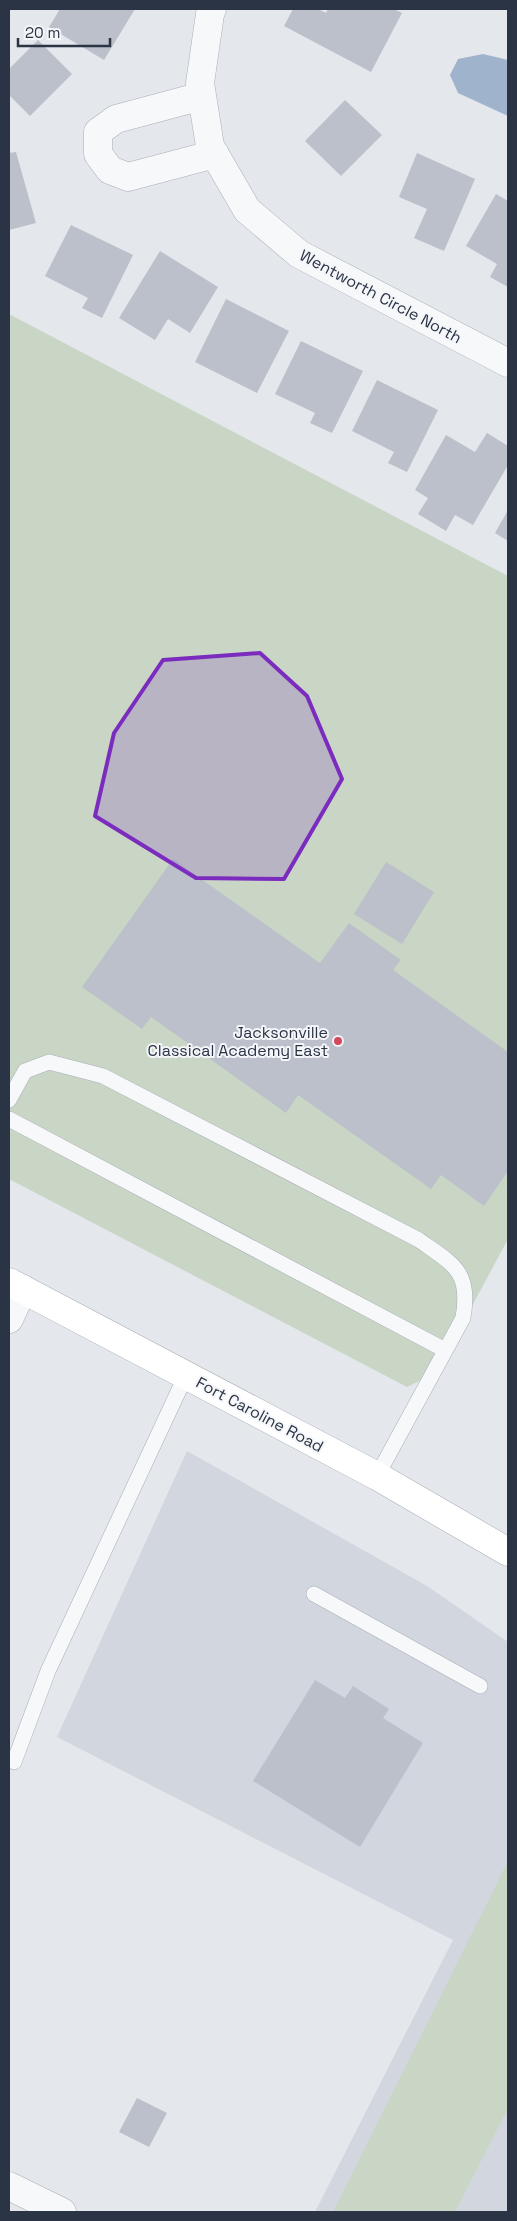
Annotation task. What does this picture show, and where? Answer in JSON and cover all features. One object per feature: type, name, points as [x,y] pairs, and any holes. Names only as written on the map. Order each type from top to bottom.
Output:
[{"type":"street","points":[[202,96],[116,119],[98,132],[98,154],[110,170],[128,177],[213,150],[200,83],[212,9]]},
{"type":"street","name":"Wentworth Circle North","points":[[213,150],[247,210],[299,254],[508,363]]},
{"type":"street","points":[[9,1319],[16,1286]]},
{"type":"street","name":"Fort Caroline Road","points":[[16,1286],[376,1476],[508,1552]]},
{"type":"street","points":[[9,2186],[62,2212]]},
{"type":"lane","points":[[9,1100],[25,1071],[49,1062],[104,1076],[418,1240],[447,1260],[463,1277],[466,1296],[463,1318],[376,1476]]},
{"type":"lane","points":[[9,1119],[445,1350]]},
{"type":"lane","points":[[14,1762],[48,1671],[186,1375]]},
{"type":"lane","points":[[314,1594],[480,1686]]},
{"type":"highlighted area","points":[[260,653],[307,696],[342,779],[284,879],[196,878],[95,816],[114,733],[163,660]]},
{"type":"shaded area","points":[[187,1451],[427,1586],[508,1642],[508,2212],[315,2212],[453,1940],[57,1737]]},
{"type":"green space","points":[[9,314],[508,576],[508,1239],[436,1373],[407,1387],[9,1179]]},
{"type":"green space","points":[[508,1861],[508,2108],[455,2212],[333,2212]]},
{"type":"water","points":[[483,54],[508,60],[508,116],[458,93],[450,75],[458,59]]},
{"type":"building","points":[[60,9],[135,9],[104,60],[49,27]]},
{"type":"building","points":[[293,9],[318,9],[326,13],[328,9],[394,9],[402,13],[371,72],[284,26]]},
{"type":"building","points":[[38,40],[72,74],[30,116],[9,95],[9,69]]},
{"type":"building","points":[[345,100],[382,135],[341,176],[305,141]]},
{"type":"building","points":[[16,152],[36,223],[9,230],[9,153]]},
{"type":"building","points":[[417,153],[475,179],[444,251],[414,238],[427,209],[399,197]]},
{"type":"building","points":[[496,194],[508,201],[508,287],[490,277],[497,264],[466,246]]},
{"type":"building","points":[[71,225],[133,255],[102,318],[82,308],[88,298],[45,276]]},
{"type":"building","points":[[160,251],[218,287],[190,333],[168,319],[155,340],[119,318]]},
{"type":"building","points":[[226,299],[289,331],[257,393],[195,362]]},
{"type":"building","points":[[301,341],[363,371],[332,433],[310,423],[315,413],[275,394]]},
{"type":"building","points":[[377,380],[438,410],[407,472],[388,463],[394,452],[352,431]]},
{"type":"building","points":[[487,433],[508,446],[508,465],[473,525],[455,515],[446,531],[418,514],[428,498],[415,490],[446,435],[475,452]]},
{"type":"building","points":[[508,510],[508,541],[495,533]]},
{"type":"building","name":"Jacksonville Classical Academy East","points":[[173,859],[320,963],[349,923],[401,960],[393,970],[508,1052],[508,1171],[484,1206],[441,1175],[431,1189],[298,1095],[286,1113],[151,1017],[142,1029],[82,987]]},
{"type":"building","points":[[386,862],[434,892],[402,944],[354,914]]},
{"type":"building","points":[[315,1680],[345,1698],[353,1686],[389,1709],[383,1718],[423,1743],[360,1847],[253,1781]]},
{"type":"building","points":[[137,2098],[167,2113],[149,2147],[119,2132]]},
{"type":"place","name":"Jacksonville Classical Academy East","points":[[338,1041]]}]
